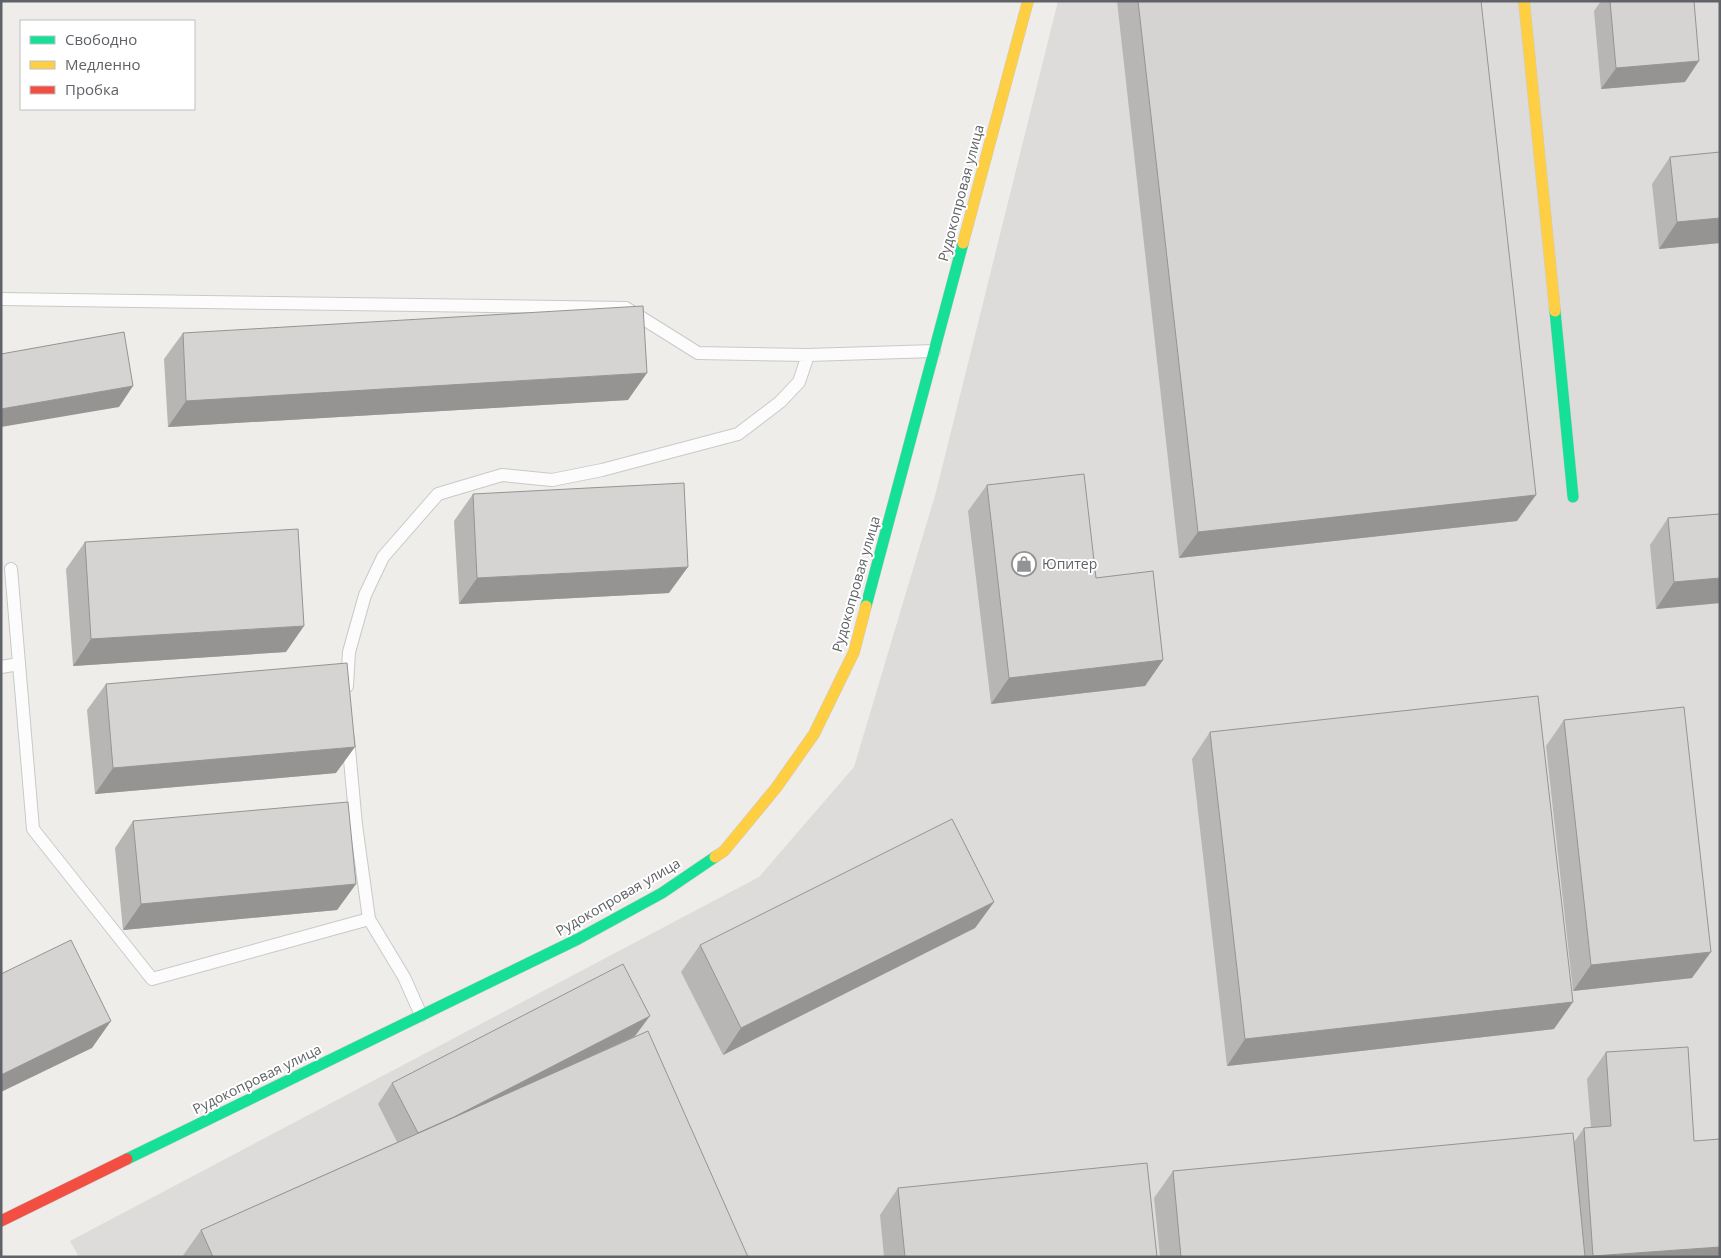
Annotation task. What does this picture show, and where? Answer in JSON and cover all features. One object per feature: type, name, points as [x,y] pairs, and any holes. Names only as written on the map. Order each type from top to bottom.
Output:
[{"type":"main road","name":"Рудокопровая улица","points":[[1,1221],[578,938],[662,893],[724,851],[776,788],[814,734],[854,652],[1028,1]]},
{"type":"main road","points":[[1524,1],[1573,498]]},
{"type":"lane","points":[[1,299],[626,308],[698,353],[808,355],[934,351]]},
{"type":"lane","points":[[346,701],[349,652],[365,594],[383,557],[438,494],[502,474],[552,480],[602,470],[738,434],[780,402],[799,382],[808,355]]},
{"type":"lane","points":[[11,569],[34,829],[152,979],[369,919]]},
{"type":"lane","points":[[1,667],[19,664]]},
{"type":"lane","points":[[347,730],[356,825],[369,919],[404,977],[422,1015]]},
{"type":"shaded area","points":[[1058,1],[1720,1],[1720,1257],[79,1257],[70,1241],[759,877],[854,767],[936,492]]},
{"type":"building","points":[[1138,1],[1481,1],[1536,495],[1198,532]]},
{"type":"building","points":[[1610,1],[1694,1],[1699,61],[1616,68]]},
{"type":"building","points":[[1720,152],[1720,218],[1677,222],[1670,157]]},
{"type":"building","points":[[643,306],[647,373],[186,401],[183,333]]},
{"type":"building","points":[[124,332],[133,386],[1,409],[1,354]]},
{"type":"building","points":[[1084,474],[1096,578],[1153,571],[1163,660],[1009,678],[987,485]]},
{"type":"building","points":[[684,483],[688,567],[477,578],[473,494]]},
{"type":"building","points":[[1720,514],[1720,578],[1674,582],[1668,518]]},
{"type":"building","points":[[298,529],[304,626],[91,639],[85,542]]},
{"type":"building","points":[[347,663],[355,747],[113,768],[106,684]]},
{"type":"building","points":[[1538,696],[1573,1002],[1245,1039],[1210,732]]},
{"type":"building","points":[[1684,707],[1711,952],[1591,965],[1564,720]]},
{"type":"building","points":[[348,802],[356,884],[141,904],[133,821]]},
{"type":"building","points":[[952,819],[994,902],[741,1028],[700,945]]},
{"type":"building","points":[[71,940],[111,1021],[1,1075],[1,974]]},
{"type":"building","points":[[623,964],[650,1016],[454,1117],[418,1133],[392,1083]]},
{"type":"building","points":[[648,1031],[748,1257],[213,1257],[201,1230]]},
{"type":"building","points":[[1688,1047],[1694,1141],[1720,1139],[1720,1247],[1593,1256],[1584,1128],[1611,1126],[1606,1052]]},
{"type":"building","points":[[1573,1133],[1585,1257],[1181,1257],[1173,1171]]},
{"type":"building","points":[[1147,1163],[1157,1257],[905,1257],[898,1188]]},
{"type":"traffic: fast","points":[[866,606],[963,243]]},
{"type":"traffic: fast","points":[[1555,311],[1573,497]]},
{"type":"traffic: fast","points":[[127,1159],[578,939],[662,893],[715,857]]},
{"type":"traffic: slow","points":[[963,243],[1028,1]]},
{"type":"traffic: slow","points":[[1524,1],[1555,311]]},
{"type":"traffic: slow","points":[[715,857],[724,851],[776,788],[814,734],[854,652],[866,606]]},
{"type":"traffic: jam","points":[[1,1221],[127,1159]]},
{"type":"place","name":"Юпитер","points":[[1024,564]]}]
